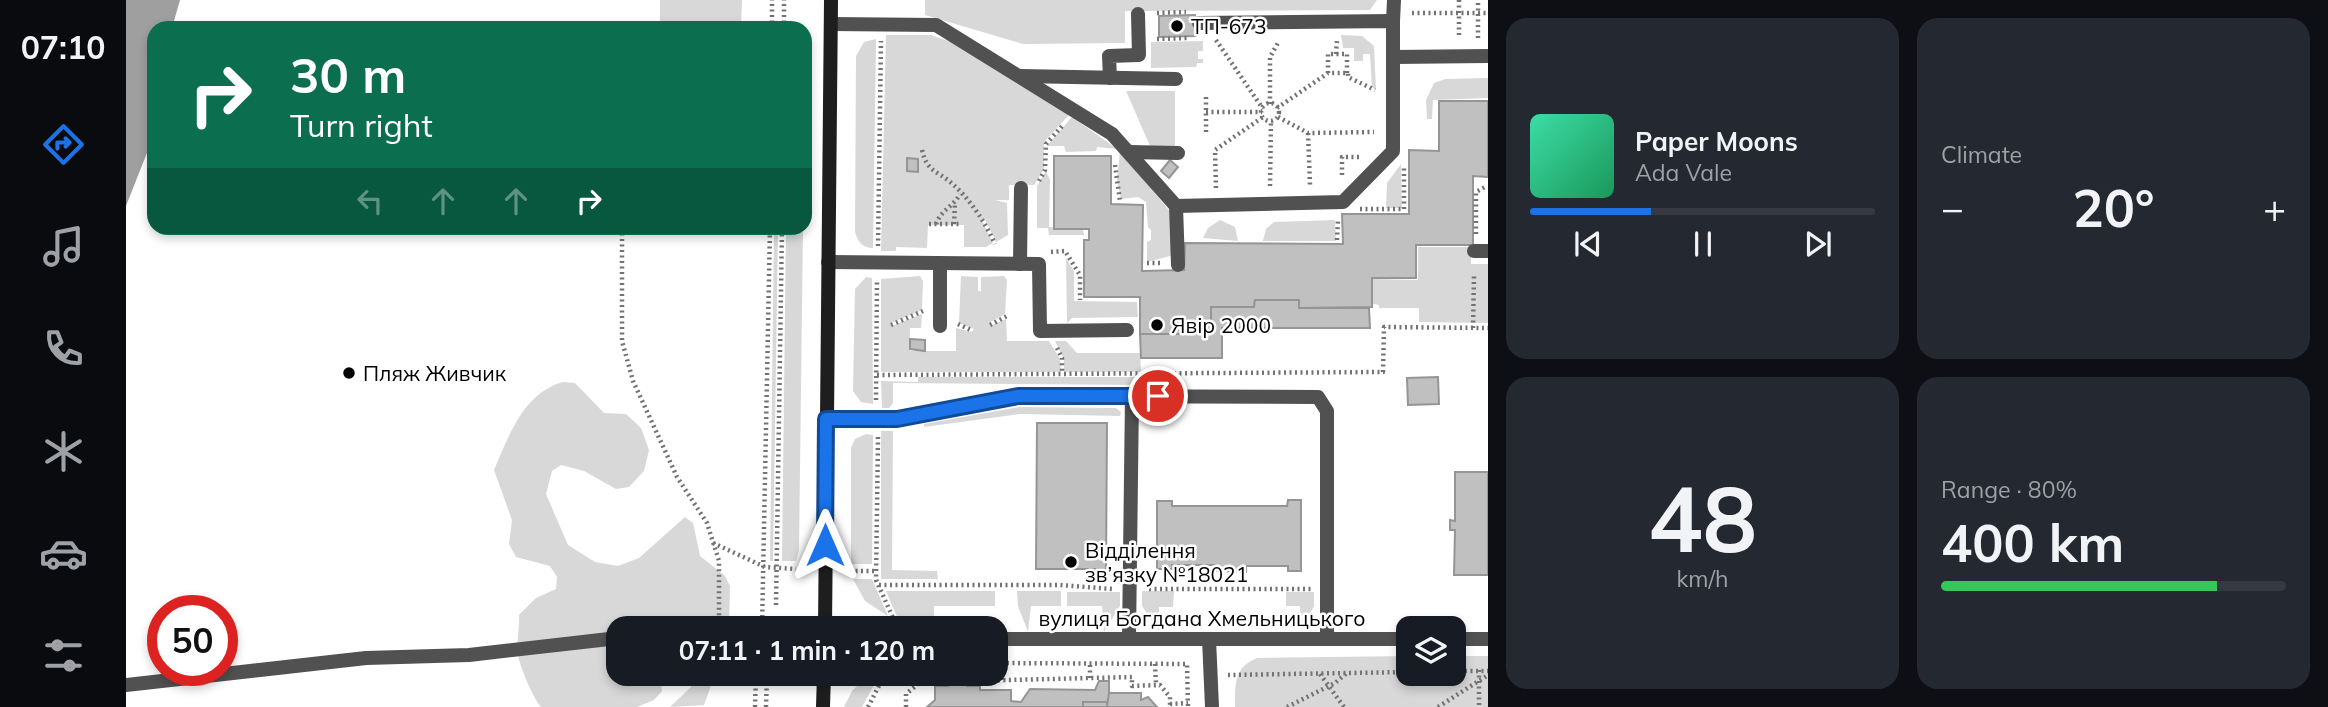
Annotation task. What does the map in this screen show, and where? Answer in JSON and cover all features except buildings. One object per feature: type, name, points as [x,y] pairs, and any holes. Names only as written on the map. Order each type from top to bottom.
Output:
[{"type":"main road","points":[[825,616],[831,0]]},
{"type":"main road","points":[[824,686],[824,707]]},
{"type":"street","points":[[1176,206],[1343,202],[1393,151],[1394,11],[1288,23],[1202,23]]},
{"type":"street","points":[[1110,78],[1109,56],[1139,55],[1138,13]]},
{"type":"street","points":[[831,24],[936,25],[1112,134],[1176,206],[1178,265]]},
{"type":"street","points":[[1393,57],[1483,56]]},
{"type":"street","points":[[1020,76],[1176,79]]},
{"type":"street","points":[[1129,152],[1178,153]]},
{"type":"street","points":[[1020,264],[1028,187]]},
{"type":"street","points":[[828,262],[1039,264],[1040,331],[1127,330]]},
{"type":"street","points":[[940,263],[940,326]]},
{"type":"street","points":[[826,419],[897,419],[1018,396],[1312,396],[1323,401],[1327,411],[1327,639]]},
{"type":"street","points":[[1129,639],[1132,396]]},
{"type":"street","points":[[126,685],[366,658],[469,655],[606,639]]},
{"type":"street","name":"вулиця Богдана Хмельницького","points":[[1008,639],[1396,639]]},
{"type":"street","points":[[1209,639],[1212,707]]},
{"type":"street","points":[[1466,639],[1488,639]]},
{"type":"path","points":[[772,0],[772,21]]},
{"type":"path","points":[[784,0],[784,21]]},
{"type":"path","points":[[1459,0],[1459,56]]},
{"type":"path","points":[[1478,0],[1483,56]]},
{"type":"path","points":[[1394,11],[1488,13]]},
{"type":"path","points":[[1156,39],[1155,13],[1199,12],[1202,23],[1263,113],[1272,121],[1270,204]]},
{"type":"path","points":[[1139,39],[1199,38],[1202,23]]},
{"type":"path","points":[[1217,205],[1215,150],[1263,113],[1270,104],[1270,57],[1288,23]]},
{"type":"path","points":[[877,250],[881,37]]},
{"type":"path","points":[[1328,74],[1328,54],[1347,54],[1348,78],[1371,90],[1393,90]]},
{"type":"path","points":[[1277,108],[1328,74],[1347,73]]},
{"type":"path","points":[[1206,96],[1206,132]]},
{"type":"path","points":[[1270,104],[1277,108]]},
{"type":"path","points":[[1277,108],[1278,117]]},
{"type":"path","points":[[1028,187],[1045,170],[1046,144],[1076,111]]},
{"type":"path","points":[[1206,112],[1263,113]]},
{"type":"path","points":[[1272,121],[1278,117]]},
{"type":"path","points":[[1278,117],[1308,133],[1393,131]]},
{"type":"path","points":[[1308,133],[1311,203]]},
{"type":"path","points":[[922,150],[934,174],[950,181],[983,219],[995,244]]},
{"type":"path","points":[[1343,202],[1361,210],[1404,209],[1404,155]]},
{"type":"path","points":[[1479,251],[1476,192],[1485,187]]},
{"type":"path","points":[[954,224],[956,203],[960,194]]},
{"type":"path","points":[[936,224],[939,216],[956,203]]},
{"type":"path","points":[[929,224],[962,224]]},
{"type":"path","points":[[622,235],[622,341],[633,381],[677,477],[707,523],[719,561],[719,616]]},
{"type":"path","points":[[763,616],[769,235]]},
{"type":"path","points":[[776,606],[782,235]]},
{"type":"path","points":[[1039,264],[1048,252],[1065,251],[1080,275],[1080,300]]},
{"type":"path","points":[[876,406],[877,275]]},
{"type":"path","points":[[1473,328],[1474,276]]},
{"type":"path","points":[[891,325],[923,311]]},
{"type":"path","points":[[990,325],[1009,315]]},
{"type":"path","points":[[957,324],[973,331]]},
{"type":"path","points":[[877,375],[1383,372],[1384,327],[1488,328]]},
{"type":"path","points":[[878,433],[876,571],[878,584],[892,616]]},
{"type":"path","points":[[713,543],[765,567],[796,569]]},
{"type":"path","points":[[850,571],[876,571]]},
{"type":"path","points":[[878,584],[1060,585],[1129,589],[1327,589]]},
{"type":"path","points":[[1008,663],[1187,664],[1188,705],[1170,705],[1170,697],[1156,685],[1132,686],[1132,677],[1008,680]]},
{"type":"path","points":[[1090,663],[1090,678]]},
{"type":"path","points":[[1155,664],[1156,685]]},
{"type":"path","points":[[1479,670],[1479,707]]},
{"type":"path","points":[[1438,707],[1488,673],[1466,671]]},
{"type":"path","points":[[1211,675],[1396,672]]},
{"type":"path","points":[[1319,673],[1344,707]]},
{"type":"path","points":[[1287,707],[1329,686],[1348,673]]},
{"type":"path","points":[[755,707],[756,686]]},
{"type":"path","points":[[766,707],[767,686]]},
{"type":"path","points":[[868,707],[879,686]]},
{"type":"path","points":[[906,707],[906,694],[916,686]]},
{"type":"shaded area","points":[[126,0],[180,0],[174,21],[147,21],[147,153],[126,206]]},
{"type":"shaded area","points":[[660,0],[742,0],[741,21],[660,21]]},
{"type":"shaded area","points":[[925,0],[1377,0],[1370,10],[1125,11],[1125,43],[1023,44],[925,15]]},
{"type":"shaded area","points":[[886,35],[931,35],[954,43],[1069,115],[1044,142],[1044,169],[1034,185],[1009,185],[1009,200],[995,200],[1007,203],[1008,235],[996,242],[985,219],[982,221],[993,243],[986,247],[964,247],[964,225],[928,225],[927,248],[896,247],[896,251],[881,251]]},
{"type":"shaded area","points":[[1341,35],[1362,36],[1374,46],[1376,90],[1372,87],[1370,54],[1363,54],[1363,61],[1354,61],[1354,48],[1343,48]]},
{"type":"shaded area","points":[[876,39],[873,248],[861,243],[855,231],[856,56],[864,42]]},
{"type":"shaded area","points":[[1203,41],[1203,51],[1198,51],[1198,59],[1203,59],[1203,63],[1197,63],[1196,67],[1151,68],[1151,42]]},
{"type":"shaded area","points":[[1488,78],[1488,98],[1433,100],[1432,119],[1427,119],[1426,100],[1434,83],[1445,79]]},
{"type":"shaded area","points":[[1126,91],[1175,91],[1175,146],[1150,146]]},
{"type":"shaded area","points":[[1072,117],[1117,149],[1097,147],[1096,151],[1066,152],[1064,146],[1047,146]]},
{"type":"shaded area","points":[[1120,151],[1172,214],[1174,255],[1147,262],[1147,242],[1151,240],[1151,230],[1148,227],[1146,202],[1138,197],[1121,199],[1117,179]]},
{"type":"shaded area","points":[[1401,164],[1402,208],[1386,208],[1387,183]]},
{"type":"shaded area","points":[[1046,171],[1050,180],[1049,227],[1083,230],[1084,235],[1049,235],[1048,228],[1037,228],[1037,186]]},
{"type":"shaded area","points":[[1220,220],[1235,227],[1238,241],[1203,238],[1208,228]]},
{"type":"shaded area","points":[[1335,220],[1336,241],[1263,241],[1266,229],[1274,222]]},
{"type":"shaded area","points":[[774,235],[778,235],[773,561],[770,561]]},
{"type":"shaded area","points":[[786,235],[803,235],[799,550],[796,561],[782,561]]},
{"type":"shaded area","points":[[1418,247],[1471,247],[1471,264],[1488,264],[1488,323],[1419,322],[1419,308],[1379,308],[1379,305],[1373,304],[1373,279],[1418,280]]},
{"type":"shaded area","points":[[1066,258],[1074,271],[1074,301],[1137,302],[1138,317],[1072,318],[1067,323]]},
{"type":"shaded area","points":[[920,276],[923,281],[922,310],[891,323],[892,326],[922,314],[921,328],[910,328],[910,351],[956,351],[956,328],[972,332],[974,329],[959,323],[961,276],[978,277],[978,291],[981,291],[981,277],[1004,276],[1007,280],[1005,314],[989,323],[990,326],[1006,319],[1007,341],[1049,341],[1060,359],[1061,372],[881,372],[881,279]]},
{"type":"shaded area","points":[[866,277],[872,278],[873,404],[861,402],[853,391],[855,289]]},
{"type":"shaded area","points":[[1055,341],[1066,341],[1077,353],[1140,353],[1141,372],[1064,372],[1064,359]]},
{"type":"shaded area","points":[[918,377],[1142,377],[1142,385],[893,383],[893,403],[889,408],[882,408],[881,381],[918,382]]},
{"type":"shaded area","points":[[563,382],[575,383],[604,413],[626,414],[641,428],[649,450],[644,471],[629,487],[616,489],[584,471],[561,465],[552,471],[546,494],[568,545],[595,562],[618,566],[639,558],[685,517],[693,523],[700,556],[725,576],[730,586],[729,616],[606,616],[606,686],[661,686],[662,691],[654,700],[637,707],[541,707],[521,667],[517,646],[519,615],[536,598],[556,589],[557,577],[550,566],[516,557],[509,544],[512,520],[494,470],[519,417],[537,396]]},
{"type":"shaded area","points":[[1020,407],[1116,408],[1121,412],[1120,416],[1020,414],[924,427],[924,424]]},
{"type":"shaded area","points":[[881,431],[893,431],[892,570],[937,571],[938,579],[881,579]]},
{"type":"shaded area","points":[[866,434],[873,435],[872,564],[851,564],[851,448],[855,439]]},
{"type":"shaded area","points":[[853,579],[872,579],[888,616],[865,601]]},
{"type":"shaded area","points":[[886,591],[995,591],[995,606],[934,606],[934,616],[897,616]]},
{"type":"shaded area","points":[[1017,591],[1061,591],[1061,606],[1031,606],[1028,632],[1018,606]]},
{"type":"shaded area","points":[[1142,591],[1174,591],[1173,607],[1159,607],[1159,631],[1142,606]]},
{"type":"shaded area","points":[[1067,592],[1120,592],[1120,606],[1104,632],[1102,606],[1067,606]]},
{"type":"shaded area","points":[[1286,592],[1314,592],[1314,606],[1301,630],[1300,606],[1286,606]]},
{"type":"shaded area","points":[[1396,656],[1396,686],[1466,686],[1466,656],[1488,656],[1488,707],[1235,707],[1237,678],[1244,666],[1257,658]]},
{"type":"shaded area","points":[[711,686],[704,705],[670,707],[691,687]]},
{"type":"shaded area","points":[[857,686],[873,686],[862,707],[844,707]]},
{"type":"place","name":"ТП-673","points":[[1177,26]]},
{"type":"place","name":"Явір 2000","points":[[1157,325]]},
{"type":"place","name":"Пляж Живчик","points":[[349,373]]},
{"type":"place","name":"Відділення зв’язку №18021","points":[[1071,562]]},
{"type":"route","points":[[825,545],[826,419],[897,419],[1018,396],[1158,396]]}]
